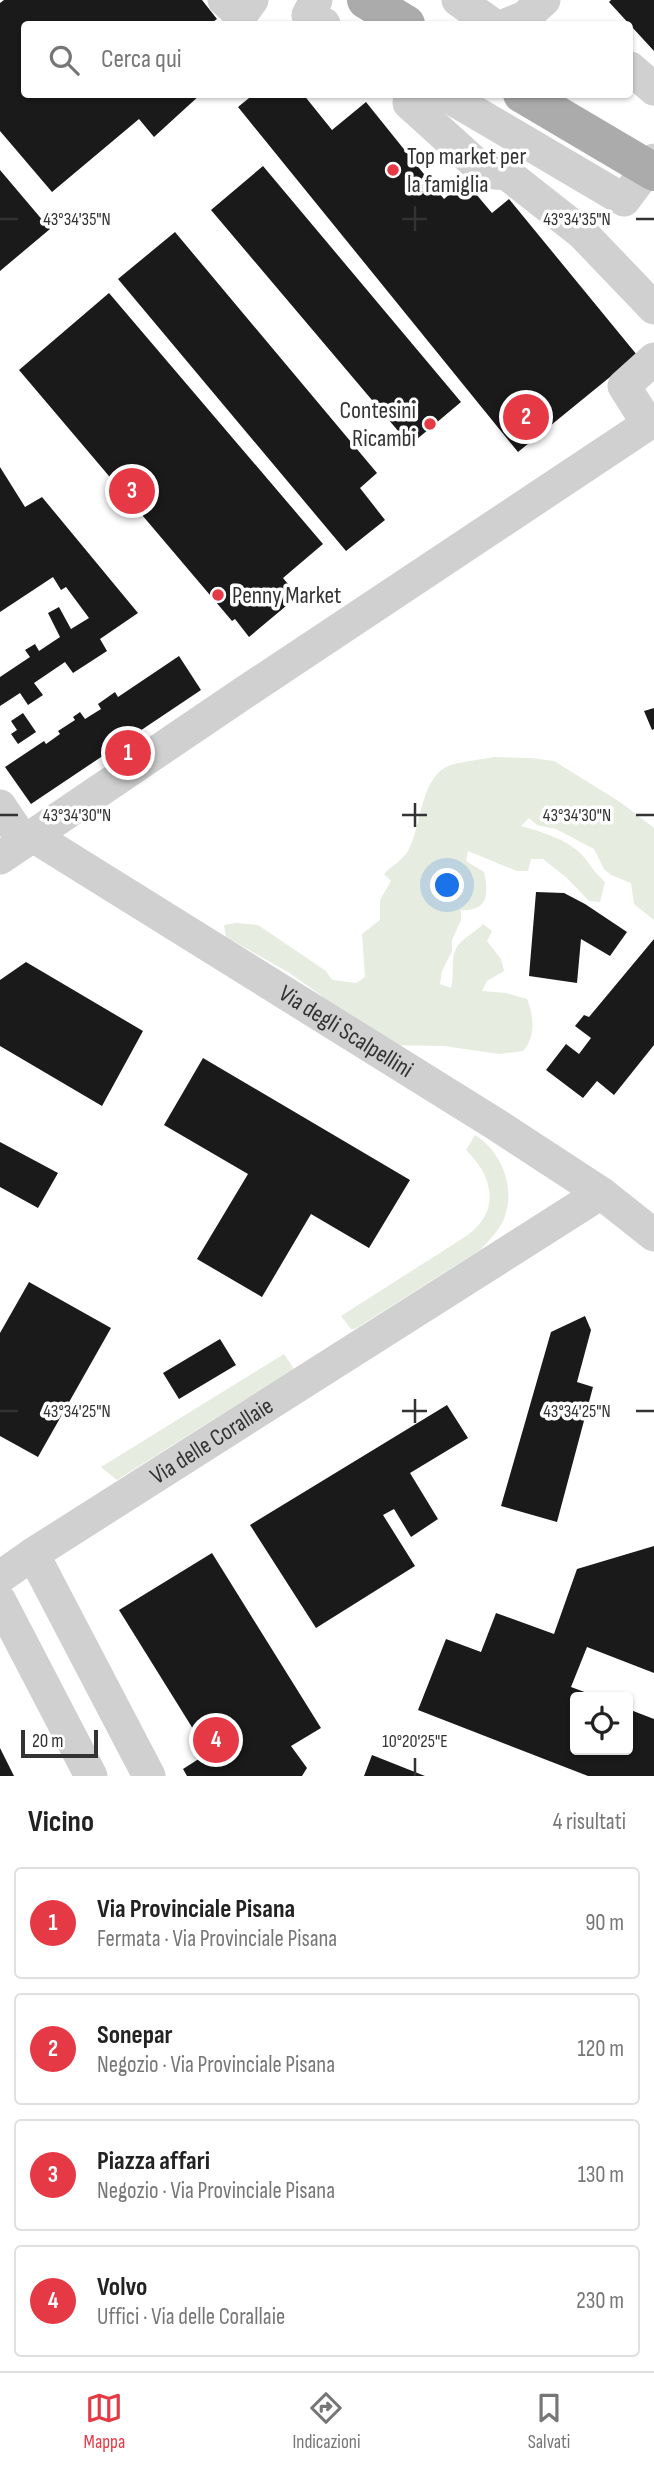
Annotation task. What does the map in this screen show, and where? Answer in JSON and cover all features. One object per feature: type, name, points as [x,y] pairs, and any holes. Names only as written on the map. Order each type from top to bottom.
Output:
[{"type":"main road","points":[[366,0],[401,21]]},
{"type":"main road","points":[[534,100],[652,167]]},
{"type":"street","points":[[224,0],[241,15],[252,0]]},
{"type":"street","points":[[458,0],[488,21]]},
{"type":"street","points":[[506,21],[529,0]]},
{"type":"street","points":[[516,21],[525,18],[544,0]]},
{"type":"street","points":[[633,71],[654,89]]},
{"type":"street","points":[[413,98],[409,103],[485,172],[507,174],[582,233],[654,308]]},
{"type":"street","points":[[451,98],[624,200],[652,167]]},
{"type":"street","points":[[507,174],[529,144],[534,100]]},
{"type":"street","points":[[582,233],[614,193]]},
{"type":"street","points":[[0,806],[19,845],[651,422],[624,386],[654,359]]},
{"type":"street","name":"Via degli Scalpellini","points":[[19,845],[478,1113],[601,1193],[654,1235]]},
{"type":"street","name":"Via delle Corallaie","points":[[0,1577],[601,1193]]},
{"type":"street","points":[[33,1554],[149,1776]]},
{"type":"street","points":[[0,1601],[91,1776]]},
{"type":"shaded area","points":[[494,757],[554,761],[620,802],[654,828],[654,920],[634,904],[631,883],[611,875],[604,869],[594,849],[556,829],[537,825],[529,818],[521,826],[570,845],[605,882],[600,902],[589,901],[567,878],[543,859],[531,859],[528,871],[517,871],[468,851],[466,861],[484,872],[486,894],[477,908],[461,910],[461,920],[452,940],[452,951],[442,971],[440,984],[451,988],[454,956],[462,941],[483,924],[492,931],[487,941],[501,959],[504,971],[487,981],[482,991],[506,993],[527,999],[532,1033],[523,1051],[499,1054],[444,1046],[379,1045],[328,1005],[322,996],[288,972],[226,937],[224,925],[258,925],[326,971],[332,980],[356,983],[365,977],[362,934],[380,920],[380,900],[391,881],[384,874],[408,851],[433,779],[451,765]]},
{"type":"shaded area","points":[[475,1135],[493,1151],[507,1183],[507,1207],[499,1228],[480,1250],[351,1329],[341,1316],[468,1235],[485,1215],[490,1193],[487,1182],[466,1150]]},
{"type":"shaded area","points":[[284,1354],[294,1369],[117,1480],[101,1467]]},
{"type":"building","points":[[4,0],[202,0],[217,19],[214,21],[21,21],[21,98],[197,98],[154,137],[139,119],[52,192],[0,131],[0,3]]},
{"type":"building","points":[[654,0],[654,51],[633,28],[633,21],[626,21],[609,2]]},
{"type":"building","points":[[249,98],[306,98],[332,130],[366,102],[444,199],[465,181],[492,213],[509,199],[637,355],[518,452],[238,107]]},
{"type":"building","points":[[263,166],[461,402],[410,445],[211,210]]},
{"type":"building","points":[[0,170],[50,229],[0,271]]},
{"type":"building","points":[[175,232],[377,473],[360,488],[385,520],[346,551],[118,279]]},
{"type":"building","points":[[109,293],[323,544],[283,578],[298,596],[249,637],[235,619],[232,621],[19,370]]},
{"type":"building","points":[[0,467],[25,507],[42,497],[138,613],[100,639],[107,651],[73,673],[65,662],[34,683],[43,695],[28,705],[20,693],[0,706],[0,677],[30,657],[25,650],[35,644],[39,651],[60,637],[48,613],[59,607],[71,629],[89,618],[66,587],[61,590],[53,577],[0,612]]},
{"type":"building","points":[[179,656],[201,690],[31,804],[5,767],[44,741],[46,744],[60,734],[58,731],[75,720],[73,717],[80,712],[85,719],[101,709],[98,704],[115,692],[118,697]]},
{"type":"building","points":[[654,708],[654,729],[652,730],[644,711]]},
{"type":"building","points":[[23,713],[36,732],[18,744],[11,734],[17,730],[11,721]]},
{"type":"building","points":[[536,892],[564,893],[627,932],[610,956],[581,939],[577,983],[529,976]]},
{"type":"building","points":[[654,939],[654,1045],[614,1095],[597,1081],[583,1098],[546,1070],[566,1044],[579,1054],[591,1038],[575,1026],[584,1015],[589,1017]]},
{"type":"building","points":[[26,962],[143,1031],[102,1106],[0,1046],[0,980]]},
{"type":"building","points":[[203,1058],[410,1180],[369,1248],[311,1214],[262,1297],[197,1259],[248,1174],[164,1125]]},
{"type":"building","points":[[0,1142],[58,1173],[38,1208],[0,1187]]},
{"type":"building","points":[[29,1282],[111,1328],[38,1457],[0,1436],[0,1333]]},
{"type":"building","points":[[585,1316],[591,1330],[577,1382],[593,1387],[557,1522],[501,1506],[551,1332]]},
{"type":"building","points":[[220,1339],[236,1365],[179,1399],[163,1373]]},
{"type":"building","points":[[447,1405],[468,1438],[410,1473],[438,1519],[411,1537],[394,1509],[383,1515],[415,1566],[316,1628],[250,1525]]},
{"type":"building","points":[[654,1546],[654,1673],[587,1647],[571,1687],[584,1692],[570,1692],[570,1755],[633,1755],[633,1711],[654,1719],[654,1776],[588,1776],[418,1710],[446,1639],[481,1652],[496,1613],[554,1634],[577,1569]]},
{"type":"building","points":[[212,1553],[321,1728],[291,1746],[307,1768],[302,1776],[187,1776],[183,1769],[208,1753],[119,1610]]},
{"type":"building","points":[[0,1748],[14,1776],[0,1776]]},
{"type":"building","points":[[372,1755],[425,1776],[364,1776]]},
{"type":"place","name":"Top market per la famiglia","points":[[393,170]]},
{"type":"place","name":"Sonepar","points":[[526,417]]},
{"type":"place","name":"Contesini Ricambi","points":[[430,424]]},
{"type":"place","name":"Piazza affari","points":[[132,491]]},
{"type":"place","name":"Penny Market","points":[[218,595]]},
{"type":"place","name":"Via Provinciale Pisana","points":[[128,753]]},
{"type":"place","name":"Volvo","points":[[216,1740]]}]
